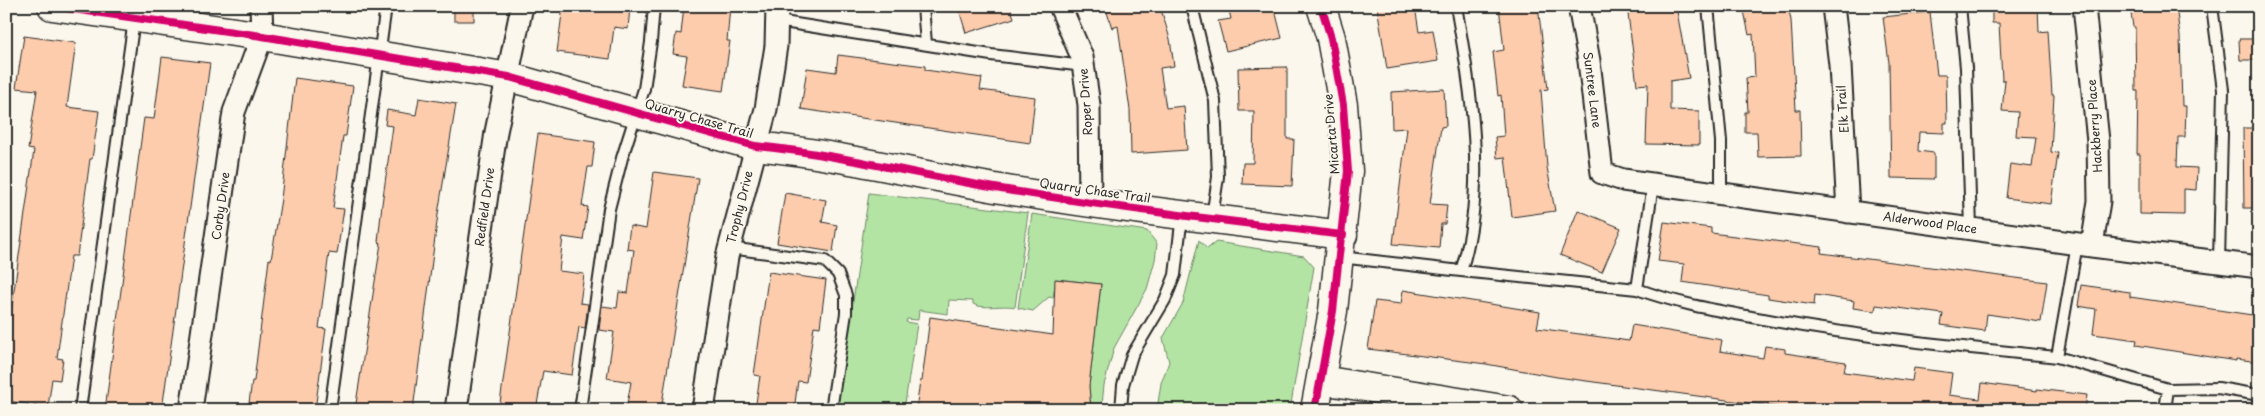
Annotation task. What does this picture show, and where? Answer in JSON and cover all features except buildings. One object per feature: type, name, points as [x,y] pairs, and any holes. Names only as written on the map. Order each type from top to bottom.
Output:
[{"type":"street","name":"Quarry Chase Trail","points":[[52,6],[137,14],[509,77],[755,146],[791,150],[1000,189],[1090,203],[1212,218],[1341,246]]},
{"type":"street","name":"Corby Drive","points":[[191,410],[234,112],[262,36],[261,6]]},
{"type":"street","name":"Redfield Drive","points":[[456,410],[496,132],[509,77],[522,6]]},
{"type":"street","name":"Roper Drive","points":[[1060,6],[1084,66],[1089,105],[1090,203]]},
{"type":"street","name":"Micarta Drive","points":[[1315,410],[1341,246],[1348,171],[1343,105],[1331,38],[1321,6]]},
{"type":"street","name":"Suntree Lane","points":[[1579,6],[1602,173]]},
{"type":"street","name":"Elk Trail","points":[[1833,6],[1840,65],[1848,212]]},
{"type":"street","name":"Hackberry Place","points":[[2084,6],[2098,141],[2099,201],[2085,245]]},
{"type":"street","name":"Trophy Drive","points":[[704,410],[730,248],[766,109],[776,46],[777,14]]},
{"type":"street","name":"Alderwood Place","points":[[1602,173],[1623,180],[1653,185],[2085,245],[2259,267]]},
{"type":"street","points":[[1321,380],[1449,405],[1509,410]]},
{"type":"lane","points":[[330,410],[386,6]]},
{"type":"lane","points":[[580,410],[608,209],[622,158],[638,114],[652,42],[654,6]]},
{"type":"lane","points":[[923,6],[926,44]]},
{"type":"lane","points":[[1192,6],[1215,101],[1218,177],[1212,218]]},
{"type":"lane","points":[[1456,6],[1468,72],[1476,180],[1467,252],[1461,271]]},
{"type":"lane","points":[[1708,6],[1721,141],[1720,194]]},
{"type":"lane","points":[[1960,6],[1966,68],[1972,229]]},
{"type":"lane","points":[[2212,6],[2223,90],[2219,262]]},
{"type":"lane","points":[[80,410],[137,14]]},
{"type":"lane","points":[[777,14],[926,44],[1084,66]]},
{"type":"lane","points":[[1637,289],[1653,185]]},
{"type":"lane","points":[[1121,410],[1123,385],[1132,355],[1165,300],[1174,275],[1182,214]]},
{"type":"lane","points":[[2057,357],[2085,245]]},
{"type":"lane","points":[[1341,246],[1461,271],[1637,289],[1673,302],[1799,325],[1948,346],[2057,357],[2168,389],[2218,388],[2259,395]]},
{"type":"lane","points":[[730,248],[824,260],[838,274],[846,295],[846,313],[831,410]]},
{"type":"lane","points":[[2165,410],[2168,389]]},
{"type":"green space","points":[[869,193],[1028,213],[1015,307],[982,307],[973,304],[973,301],[949,300],[948,314],[919,310],[918,320],[907,319],[906,322],[917,324],[904,410],[837,410]]},
{"type":"green space","points":[[1032,214],[1147,231],[1157,244],[1155,260],[1147,289],[1114,348],[1104,385],[1102,405],[1090,403],[1089,386],[1101,284],[1056,279],[1053,298],[1049,297],[1033,311],[1018,308]]},
{"type":"green space","points":[[1199,240],[1207,249],[1216,242],[1304,256],[1314,267],[1290,410],[1157,410],[1161,383],[1169,362],[1163,338],[1183,303]]},
{"type":"cycle path","points":[[52,6],[262,36],[509,77],[755,146],[848,159],[1043,196],[1343,235]]},
{"type":"cycle path","points":[[1315,410],[1333,311],[1348,171],[1343,105],[1331,38],[1321,6]]}]
